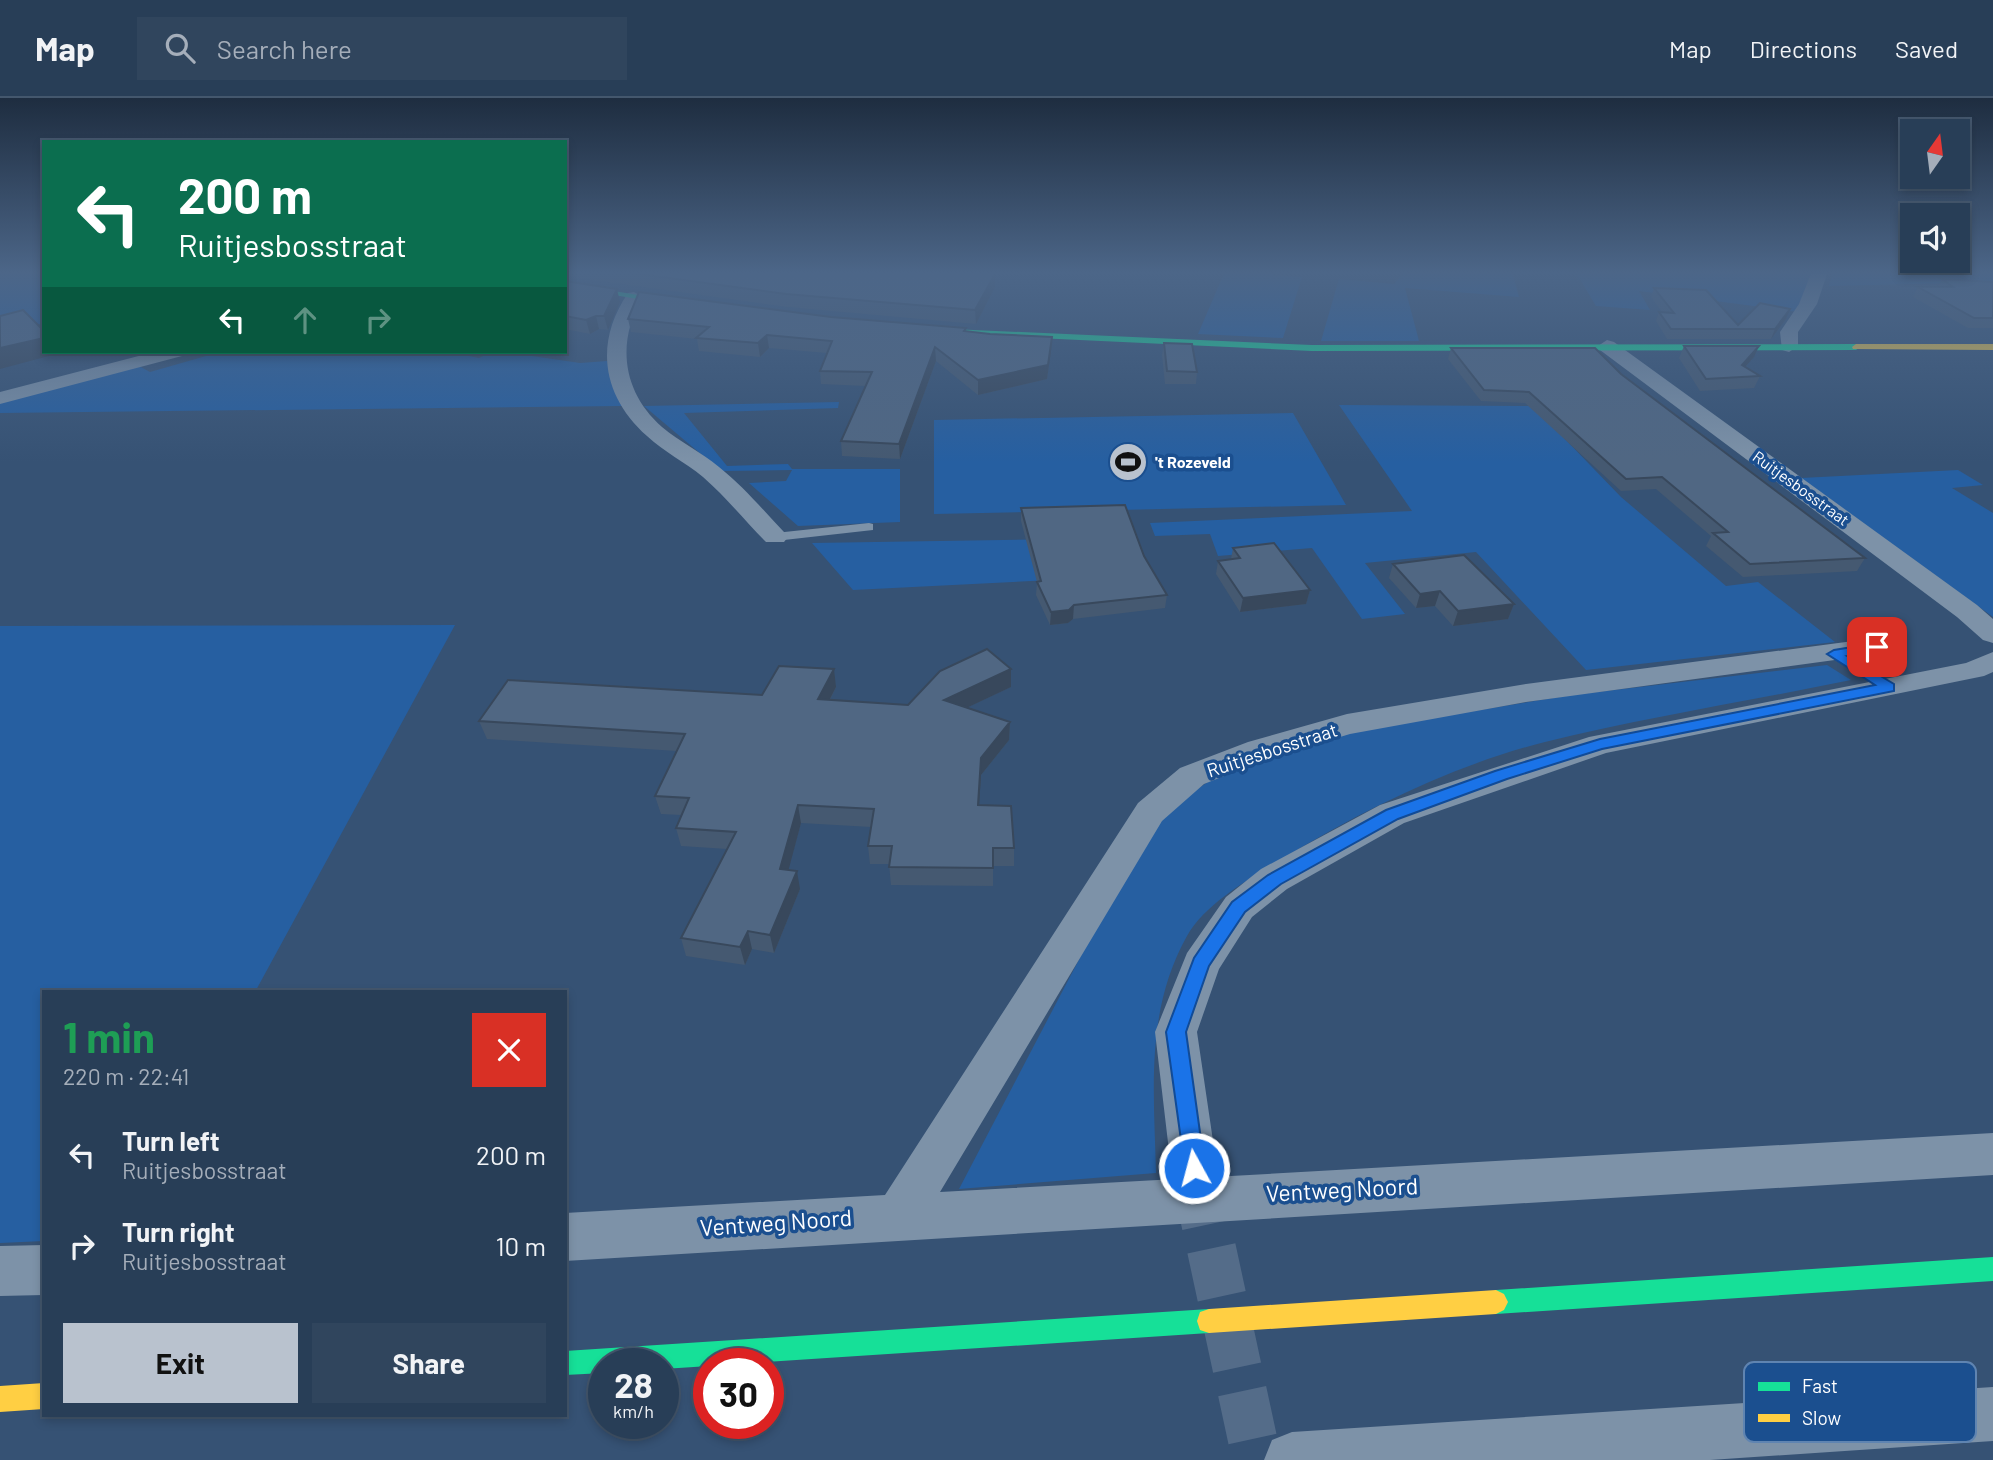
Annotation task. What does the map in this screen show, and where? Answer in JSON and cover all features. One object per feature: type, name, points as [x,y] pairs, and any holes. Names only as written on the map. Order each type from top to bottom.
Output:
[{"type":"main road","points":[[1035,335],[1312,348],[1993,347]]},
{"type":"main road","points":[[567,1363],[1993,1269]]},
{"type":"main road","points":[[0,1399],[42,1396]]},
{"type":"street","points":[[617,335],[612,354],[631,405],[652,430],[712,473],[775,537]]},
{"type":"street","points":[[1788,335],[1790,346]]},
{"type":"street","name":"Ruitjesbosstraat","points":[[1607,346],[1956,602],[1993,634]]},
{"type":"street","points":[[0,398],[167,354]]},
{"type":"street","name":"Ruitjesbosstraat","points":[[900,1215],[1150,811],[1192,776],[1259,750],[1347,724],[1526,693],[1877,647]]},
{"type":"street","points":[[1834,654],[1889,687]]},
{"type":"street","points":[[1194,1168],[1176,1032],[1201,964],[1238,907],[1274,879],[1392,814],[1513,771],[1600,744],[1974,670],[1993,662]]},
{"type":"street","name":"Ventweg Noord","points":[[567,1237],[900,1215],[1993,1154]]},
{"type":"street","points":[[0,1271],[42,1270]]},
{"type":"street","points":[[1292,1460],[1744,1430]]},
{"type":"lane","points":[[775,537],[869,527]]},
{"type":"shaded area","points":[[1210,335],[1284,335],[1283,338]]},
{"type":"shaded area","points":[[1323,335],[1417,335],[1419,341],[1321,341]]},
{"type":"shaded area","points":[[213,354],[459,354],[479,358],[487,354],[519,354],[580,363],[607,361],[623,406],[0,413],[0,400],[135,364],[150,372]]},
{"type":"shaded area","points":[[839,402],[838,408],[684,413],[727,466],[788,464],[792,469],[900,469],[900,522],[798,526],[749,483],[786,481],[792,470],[721,471],[644,406]]},
{"type":"shaded area","points":[[1339,405],[1533,406],[1621,497],[1726,586],[1758,582],[1835,642],[1586,670],[1476,552],[1365,563],[1405,614],[1362,619],[1312,548],[1218,556],[1210,534],[1155,536],[1150,523],[1412,511]]},
{"type":"shaded area","name":"'t Rozeveld","points":[[1293,413],[1346,505],[934,514],[934,420]]},
{"type":"shaded area","points":[[1958,470],[1983,485],[1952,488],[1993,513],[1993,617],[1801,478]]},
{"type":"shaded area","points":[[1066,539],[1073,579],[853,590],[812,543]]},
{"type":"shaded area","points":[[455,625],[256,990],[42,990],[42,1241],[0,1243],[0,626]]},
{"type":"shaded area","points":[[1827,665],[1851,680],[1621,725],[1511,752],[1411,790],[1285,857],[1231,891],[1206,912],[1187,936],[1174,964],[1164,993],[1155,1052],[1156,1173],[959,1189],[1129,864],[1171,807],[1224,771],[1339,733],[1572,695]]},
{"type":"building","points":[[0,335],[42,335],[42,338],[0,348]]},
{"type":"building","points":[[700,335],[1002,335],[1052,337],[1048,365],[978,380],[935,347],[899,444],[841,441],[872,372],[820,371],[832,341],[767,335],[758,343],[696,338]]},
{"type":"building","points":[[1164,343],[1192,344],[1197,372],[1167,371]]},
{"type":"building","points":[[1684,346],[1759,346],[1742,365],[1760,376],[1706,379]]},
{"type":"building","points":[[1451,348],[1595,348],[1621,374],[1865,558],[1750,564],[1713,533],[1728,532],[1662,477],[1626,479],[1529,392],[1484,390]]},
{"type":"building","points":[[1125,505],[1144,556],[1167,595],[1074,605],[1069,610],[1051,612],[1037,582],[1041,581],[1021,508]]},
{"type":"building","points":[[1274,543],[1310,590],[1243,598],[1218,561],[1240,558],[1233,548]]},
{"type":"building","points":[[1464,555],[1514,604],[1458,611],[1440,591],[1420,594],[1393,564]]},
{"type":"building","points":[[987,649],[1011,669],[944,700],[1010,722],[981,758],[978,805],[1011,806],[1014,848],[993,848],[993,868],[889,867],[892,846],[868,846],[874,809],[798,805],[780,869],[797,871],[770,935],[748,931],[740,947],[681,938],[736,832],[676,828],[689,798],[655,796],[685,734],[479,721],[508,680],[762,695],[779,666],[834,669],[818,699],[908,705],[940,671]]},
{"type":"tunnel","points":[[1196,1177],[1257,1460]]},
{"type":"traffic: fast","points":[[1028,335],[1312,348],[1856,347]]},
{"type":"traffic: fast","points":[[1496,1302],[1993,1269]]},
{"type":"traffic: fast","points":[[567,1363],[1209,1321]]},
{"type":"traffic: slow","points":[[1856,347],[1993,347]]},
{"type":"traffic: slow","points":[[1209,1321],[1496,1302]]},
{"type":"traffic: slow","points":[[0,1399],[42,1396]]},
{"type":"place","name":"'t Rozeveld","points":[[1128,462]]},
{"type":"route","points":[[1194,1168],[1176,1032],[1201,964],[1238,907],[1274,879],[1392,814],[1501,775],[1600,744],[1889,687],[1834,654],[1877,647]]}]
